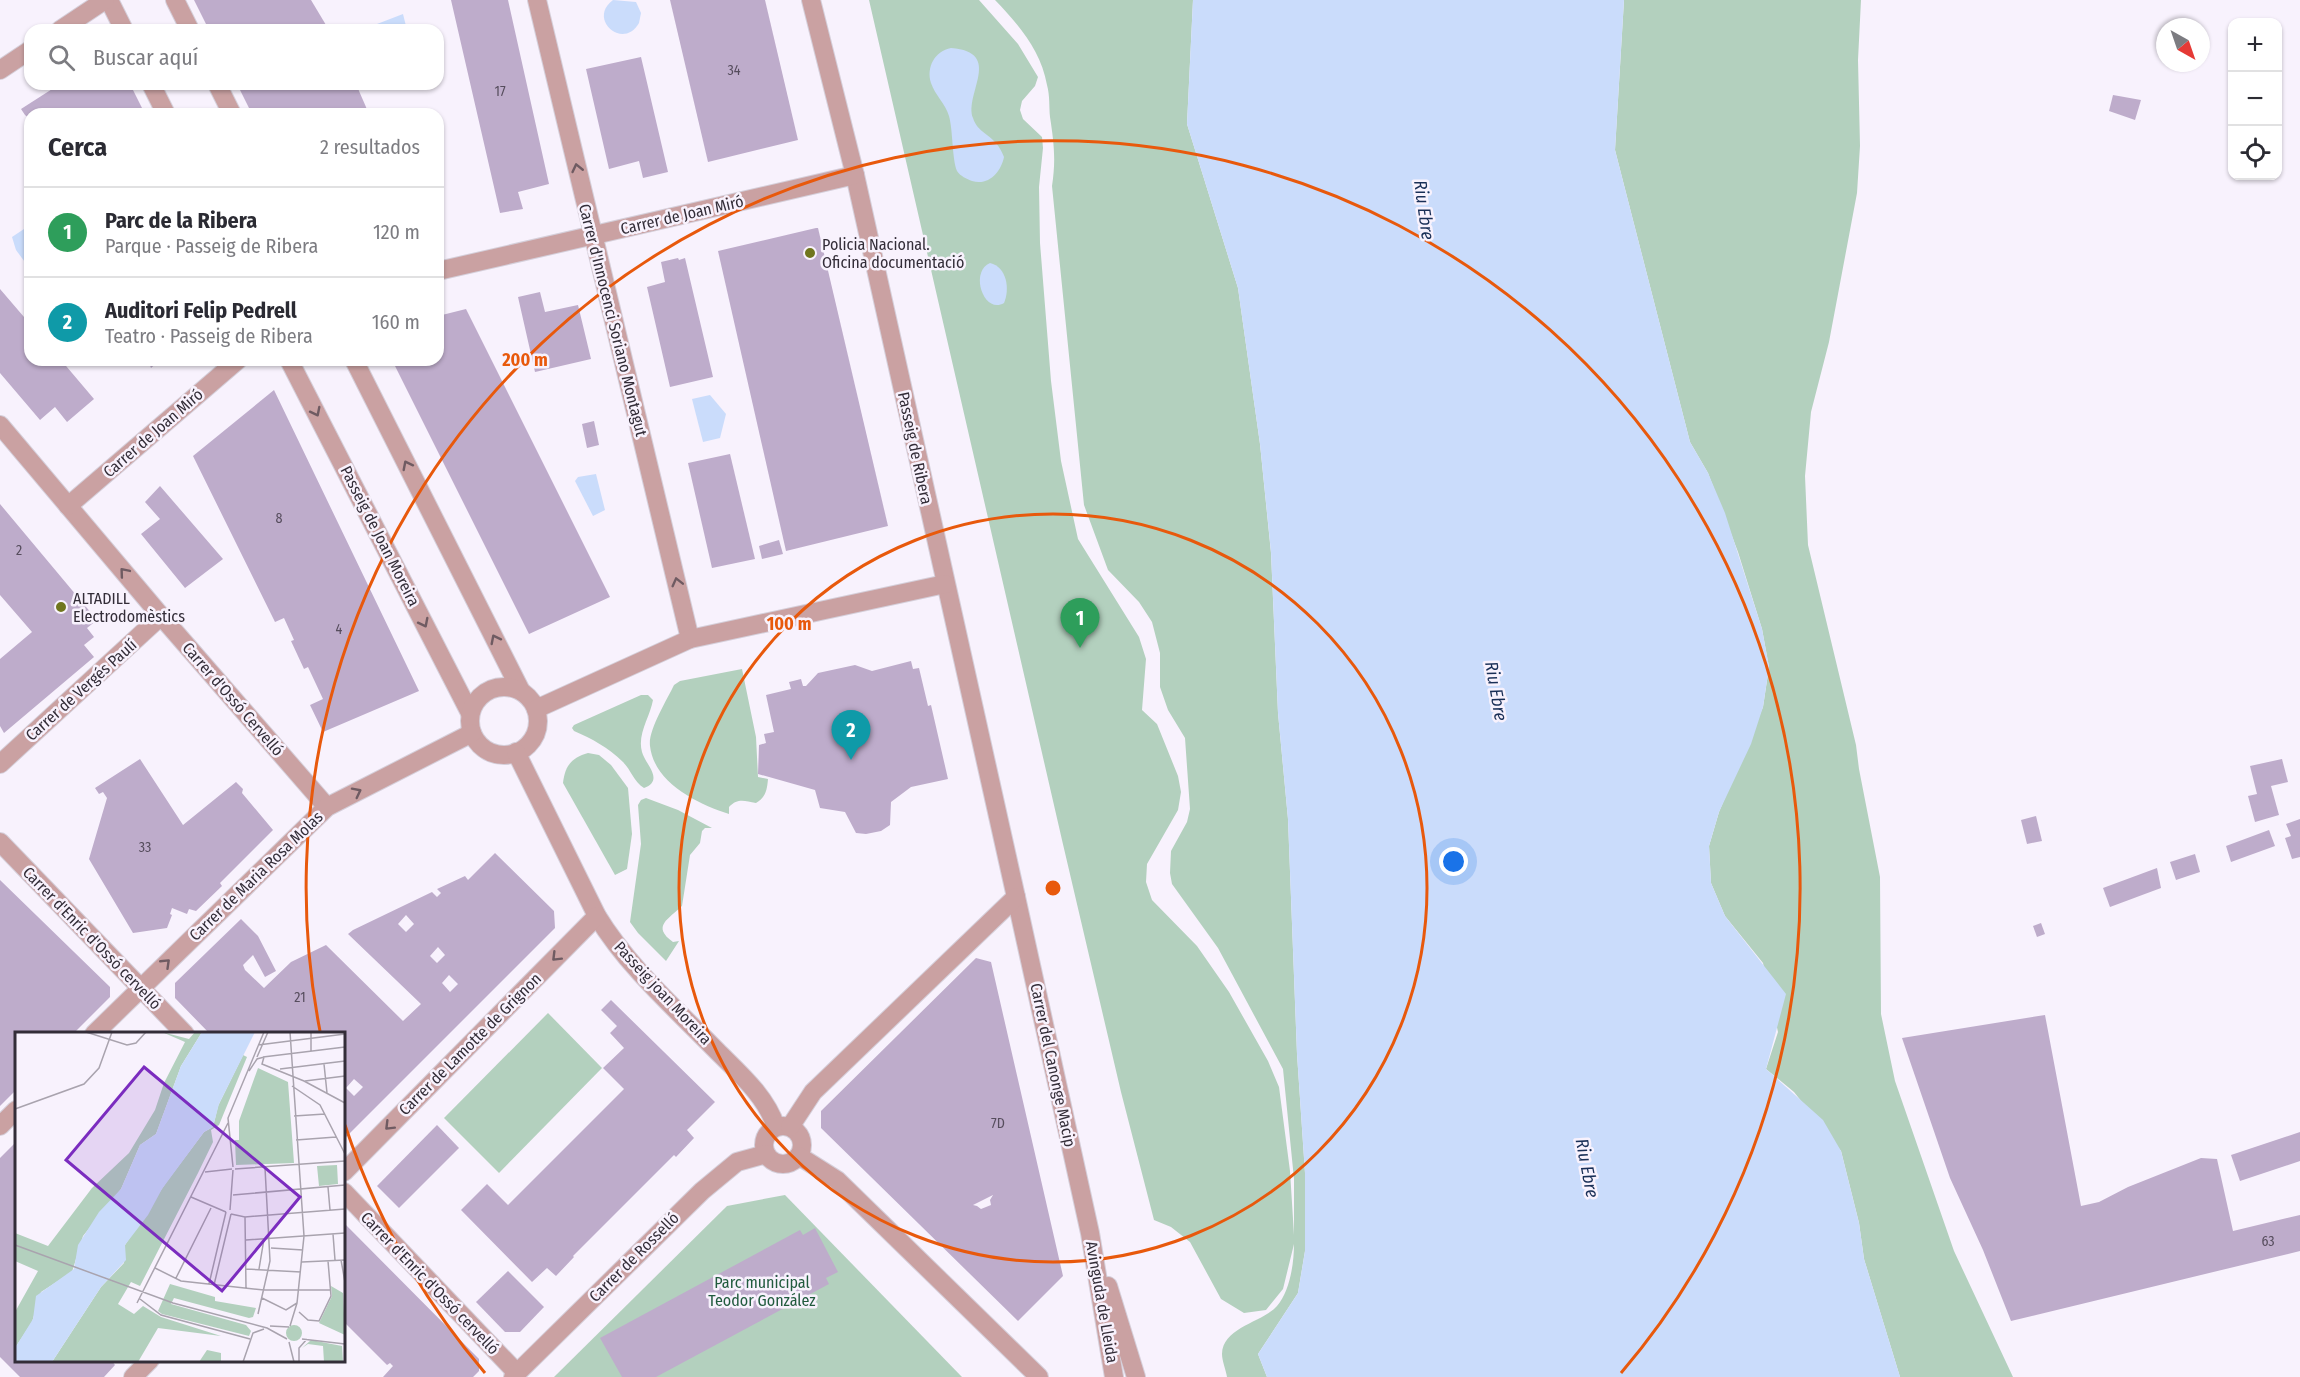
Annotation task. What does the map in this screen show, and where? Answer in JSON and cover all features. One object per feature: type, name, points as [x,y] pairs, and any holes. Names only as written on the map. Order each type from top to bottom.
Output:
[{"type":"street","points":[[69,24],[107,0],[121,24]]},
{"type":"street","points":[[175,0],[187,24]]},
{"type":"street","name":"Carrer d'Innocenci Soriano Montagut","points":[[537,0],[690,639]]},
{"type":"street","name":"Passeig de Ribera","points":[[811,0],[855,175],[1016,897]]},
{"type":"street","points":[[0,70],[24,54]]},
{"type":"street","points":[[154,90],[163,108]]},
{"type":"street","points":[[220,90],[229,108]]},
{"type":"street","name":"Carrer de Joan Miró","points":[[444,270],[855,175]]},
{"type":"street","name":"Carrer de Joan Miró","points":[[68,506],[231,366]]},
{"type":"street","name":"Passeig de Joan Moreira","points":[[292,366],[470,713]]},
{"type":"street","points":[[357,366],[521,691],[536,709],[538,721],[536,732],[530,742],[516,752],[502,755],[490,752],[479,744],[472,733],[470,713],[480,696],[490,689],[502,686],[521,691]]},
{"type":"street","name":"Carrer d'Ossó Cervelló","points":[[0,425],[161,616],[327,807]]},
{"type":"street","points":[[536,709],[690,639],[945,584]]},
{"type":"street","name":"Carrer de Vergés Paulí","points":[[2,757],[161,616]]},
{"type":"street","name":"Carrer de Maria Rosa Molas","points":[[96,1032],[327,807],[472,733]]},
{"type":"street","name":"Passeig joan Moreira","points":[[516,752],[597,916],[612,941],[749,1083],[783,1127]]},
{"type":"street","name":"Carrer d'Enric d'Ossó cervelló","points":[[0,842],[183,1032]]},
{"type":"street","points":[[783,1127],[799,1134],[802,1142],[799,1156],[792,1162],[784,1164],[772,1161],[766,1154],[764,1140],[767,1133],[783,1127],[813,1092],[1016,897]]},
{"type":"street","name":"Carrer del Canonge Macip","points":[[1016,897],[1090,1233]]},
{"type":"street","name":"Carrer de Lamotte de Grignon","points":[[345,1171],[597,916]]},
{"type":"street","points":[[0,1126],[15,1111]]},
{"type":"street","name":"Carrer de Rosselló","points":[[515,1375],[702,1191],[737,1162],[766,1154]]},
{"type":"street","points":[[799,1156],[837,1180],[1039,1377]]},
{"type":"street","name":"Carrer d'Enric d'Ossó cervelló","points":[[345,1193],[515,1375]]},
{"type":"street","name":"Avinguda de Lleida","points":[[1090,1233],[1114,1377]]},
{"type":"street","name":"Avinguda de Lleida","points":[[1090,1233],[1136,1377]]},
{"type":"street","points":[[133,1377],[148,1362]]},
{"type":"green space","points":[[869,0],[979,0],[1018,44],[1038,77],[1035,86],[1022,101],[1020,110],[1023,119],[1042,137],[1039,187],[1040,243],[1051,381],[1061,461],[1078,539],[1139,637],[1146,659],[1142,710],[1157,724],[1178,776],[1181,792],[1178,810],[1147,864],[1146,882],[1152,900],[1197,946],[1229,992],[1268,1061],[1279,1087],[1290,1171],[1294,1235],[1294,1179],[1283,1069],[1218,948],[1172,884],[1171,851],[1187,822],[1190,809],[1185,738],[1168,710],[1160,687],[1160,653],[1152,622],[1139,602],[1108,570],[1084,505],[1052,186],[1054,152],[1048,89],[1040,61],[1028,39],[995,0],[1193,0],[1187,124],[1238,288],[1260,444],[1271,553],[1278,713],[1288,819],[1297,1054],[1305,1173],[1305,1251],[1298,1293],[1258,1354],[1267,1377],[1227,1377],[1222,1354],[1224,1345],[1236,1331],[1270,1312],[1281,1300],[1290,1276],[1294,1244],[1283,1289],[1266,1310],[1244,1313],[1221,1299],[1190,1242],[1171,1227],[1154,1220],[1121,1092],[1062,840]]},
{"type":"green space","points":[[1624,0],[1861,0],[1858,60],[1860,146],[1857,193],[1829,342],[1811,412],[1805,476],[1808,545],[1856,745],[1880,877],[1881,1014],[1895,1081],[1954,1251],[2013,1377],[1900,1377],[1864,1259],[1859,1223],[1841,1151],[1794,1092],[1766,1069],[1778,1032],[1763,963],[1725,916],[1711,883],[1709,846],[1719,812],[1763,707],[1769,667],[1762,629],[1738,552],[1708,473],[1690,442],[1615,150]]},
{"type":"green space","points":[[742,669],[756,737],[758,777],[768,779],[765,793],[759,801],[756,803],[735,802],[729,807],[729,814],[691,798],[669,781],[653,759],[650,739],[674,685],[680,681]]},
{"type":"green space","points":[[641,695],[648,695],[653,700],[642,732],[641,745],[644,757],[652,771],[653,781],[644,788],[617,757],[572,728],[574,725]]},
{"type":"green space","points":[[588,753],[599,755],[611,765],[628,788],[632,834],[627,869],[615,875],[563,783],[565,772],[570,764],[577,757]]},
{"type":"green space","points":[[646,798],[678,810],[712,828],[705,828],[702,831],[700,843],[690,855],[682,906],[664,923],[663,931],[667,936],[673,942],[679,941],[666,961],[630,922],[641,844],[638,805]]},
{"type":"green space","points":[[548,1013],[602,1068],[499,1173],[444,1118]]},
{"type":"green space","name":"Parc municipal Teodor González","points":[[785,1195],[962,1377],[554,1377],[727,1206]]},
{"type":"water","points":[[613,0],[636,2],[641,13],[639,23],[632,31],[625,34],[617,33],[606,23],[604,16],[606,8]]},
{"type":"water","name":"Riu Ebre","points":[[1193,0],[1624,0],[1615,150],[1690,442],[1708,473],[1725,513],[1762,629],[1769,667],[1763,707],[1751,744],[1719,812],[1709,846],[1711,883],[1725,916],[1786,994],[1766,1069],[1823,1120],[1841,1151],[1859,1223],[1864,1259],[1900,1377],[1267,1377],[1258,1354],[1298,1293],[1305,1251],[1305,1173],[1297,1054],[1288,819],[1278,713],[1271,552],[1260,444],[1238,288],[1187,124]]},
{"type":"water","points":[[403,14],[406,24],[377,24]]},
{"type":"water","points":[[951,48],[967,51],[976,57],[979,66],[973,98],[973,118],[975,124],[1001,149],[1004,157],[997,173],[989,180],[972,181],[957,171],[949,116],[931,83],[930,71],[933,61],[940,52]]},
{"type":"water","points":[[24,229],[24,261],[16,250],[12,237]]},
{"type":"water","points":[[990,263],[1000,269],[1007,285],[1004,303],[997,305],[985,298],[980,283],[984,268]]},
{"type":"water","points":[[710,395],[726,414],[720,438],[703,442],[692,399]]},
{"type":"water","points":[[596,474],[605,510],[593,516],[575,481],[578,477]]},
{"type":"building","points":[[194,0],[311,0],[325,24],[206,24]]},
{"type":"building","points":[[451,0],[508,0],[549,184],[518,192],[523,209],[500,213]]},
{"type":"building","points":[[670,0],[765,0],[798,140],[708,162]]},
{"type":"building","points":[[641,57],[668,172],[643,178],[639,161],[609,169],[586,69]]},
{"type":"building","points":[[51,90],[133,90],[142,108],[24,108],[24,114],[21,109]]},
{"type":"building","points":[[240,90],[359,90],[366,108],[249,108]]},
{"type":"building","points":[[2113,95],[2141,100],[2135,120],[2109,111]]},
{"type":"building","points":[[818,228],[888,526],[786,551],[718,251]]},
{"type":"building","points":[[678,258],[679,260],[685,258],[713,377],[670,387],[647,287],[665,282],[661,262]]},
{"type":"building","points":[[0,289],[24,317],[24,366],[66,366],[94,399],[67,422],[55,407],[40,420],[0,373]]},
{"type":"building","points":[[540,292],[545,312],[578,305],[591,359],[535,372],[518,297]]},
{"type":"building","points":[[466,309],[610,597],[529,634],[395,366],[444,366],[444,314]]},
{"type":"building","points":[[274,390],[419,691],[323,732],[310,705],[323,699],[308,667],[304,669],[291,641],[294,640],[284,618],[275,622],[193,456]]},
{"type":"building","points":[[594,421],[599,445],[587,448],[582,424]]},
{"type":"building","points":[[730,454],[755,559],[712,568],[688,463]]},
{"type":"building","points":[[160,486],[223,559],[185,588],[141,534],[160,519],[145,502]]},
{"type":"building","points":[[0,504],[97,620],[87,628],[94,637],[84,645],[94,657],[4,733],[0,726],[0,659],[32,632],[0,595]]},
{"type":"building","points":[[779,540],[783,554],[762,559],[759,546]]},
{"type":"building","points":[[911,661],[913,669],[919,668],[928,706],[931,705],[948,779],[911,787],[891,802],[890,825],[881,831],[856,833],[845,812],[820,808],[815,790],[758,774],[759,745],[766,743],[764,734],[774,732],[766,695],[791,689],[789,682],[801,679],[803,686],[806,686],[818,673],[855,665],[872,671]]},
{"type":"building","points":[[140,759],[183,825],[236,782],[243,789],[242,793],[273,830],[220,883],[222,886],[196,911],[189,909],[187,914],[172,908],[167,928],[133,933],[89,859],[107,798],[103,792],[99,794],[95,788]]},
{"type":"building","points":[[2282,759],[2288,782],[2271,786],[2279,815],[2255,822],[2248,796],[2257,794],[2250,766]]},
{"type":"building","points":[[2036,816],[2042,841],[2027,844],[2021,820]]},
{"type":"building","points":[[2300,819],[2300,857],[2292,859],[2285,838],[2291,836],[2286,824]]},
{"type":"building","points":[[2269,830],[2275,846],[2231,862],[2226,846]]},
{"type":"building","points":[[495,853],[554,911],[555,928],[345,1138],[345,1032],[208,1032],[175,998],[175,983],[241,919],[258,936],[276,971],[265,977],[253,955],[243,965],[245,970],[264,988],[291,962],[326,945],[403,1021],[421,1004],[348,934],[432,892],[437,897],[441,893],[437,889],[465,876],[468,880]],"holes":[[[406,915],[414,924],[406,932],[398,924]],[[438,947],[445,955],[437,963],[430,956]],[[449,975],[458,984],[450,992],[442,983]],[[354,1079],[363,1087],[354,1096],[346,1088]]]},
{"type":"building","points":[[2195,854],[2200,872],[2176,880],[2170,862]]},
{"type":"building","points":[[2157,868],[2161,888],[2110,907],[2103,888]]},
{"type":"building","points":[[0,880],[110,987],[110,997],[75,1032],[15,1032],[15,1091],[0,1106]]},
{"type":"building","points":[[2041,923],[2045,934],[2037,937],[2033,926]]},
{"type":"building","points":[[976,958],[991,962],[1063,1276],[1018,1321],[821,1128],[821,1111]],"holes":[[[993,1195],[990,1200],[991,1205],[981,1209],[973,1205]]]},
{"type":"building","points":[[611,1000],[715,1102],[687,1130],[694,1138],[573,1256],[556,1276],[547,1268],[532,1282],[461,1210],[487,1184],[508,1205],[624,1089],[603,1068],[624,1048],[610,1033],[617,1026],[601,1010]]},
{"type":"building","points":[[2045,1015],[2081,1206],[2099,1202],[2128,1187],[2201,1158],[2217,1159],[2233,1231],[2300,1215],[2300,1251],[2011,1321],[1983,1250],[1950,1178],[1902,1038]]},
{"type":"building","points":[[437,1125],[459,1148],[399,1208],[377,1186]]},
{"type":"building","points":[[2300,1132],[2300,1161],[2240,1181],[2231,1155]]},
{"type":"building","points":[[15,1143],[15,1362],[113,1362],[115,1365],[104,1377],[20,1377],[0,1357],[0,1158]]},
{"type":"building","points":[[345,1224],[479,1359],[479,1371],[473,1377],[383,1377],[393,1366],[390,1363],[387,1365],[345,1323]]},
{"type":"building","points":[[815,1228],[838,1272],[826,1278],[829,1284],[656,1377],[622,1377],[600,1338],[800,1230],[803,1235]]},
{"type":"building","points":[[508,1271],[544,1307],[520,1332],[505,1332],[476,1302]]},
{"type":"place","name":"Policia Nacional. Oficina documentació","points":[[810,253]]},
{"type":"place","name":"ALTADILL Electrodomèstics","points":[[61,607]]},
{"type":"place","name":"Parc de la Ribera","points":[[1080,648]]},
{"type":"place","name":"Auditori Felip Pedrell","points":[[851,760]]}]
